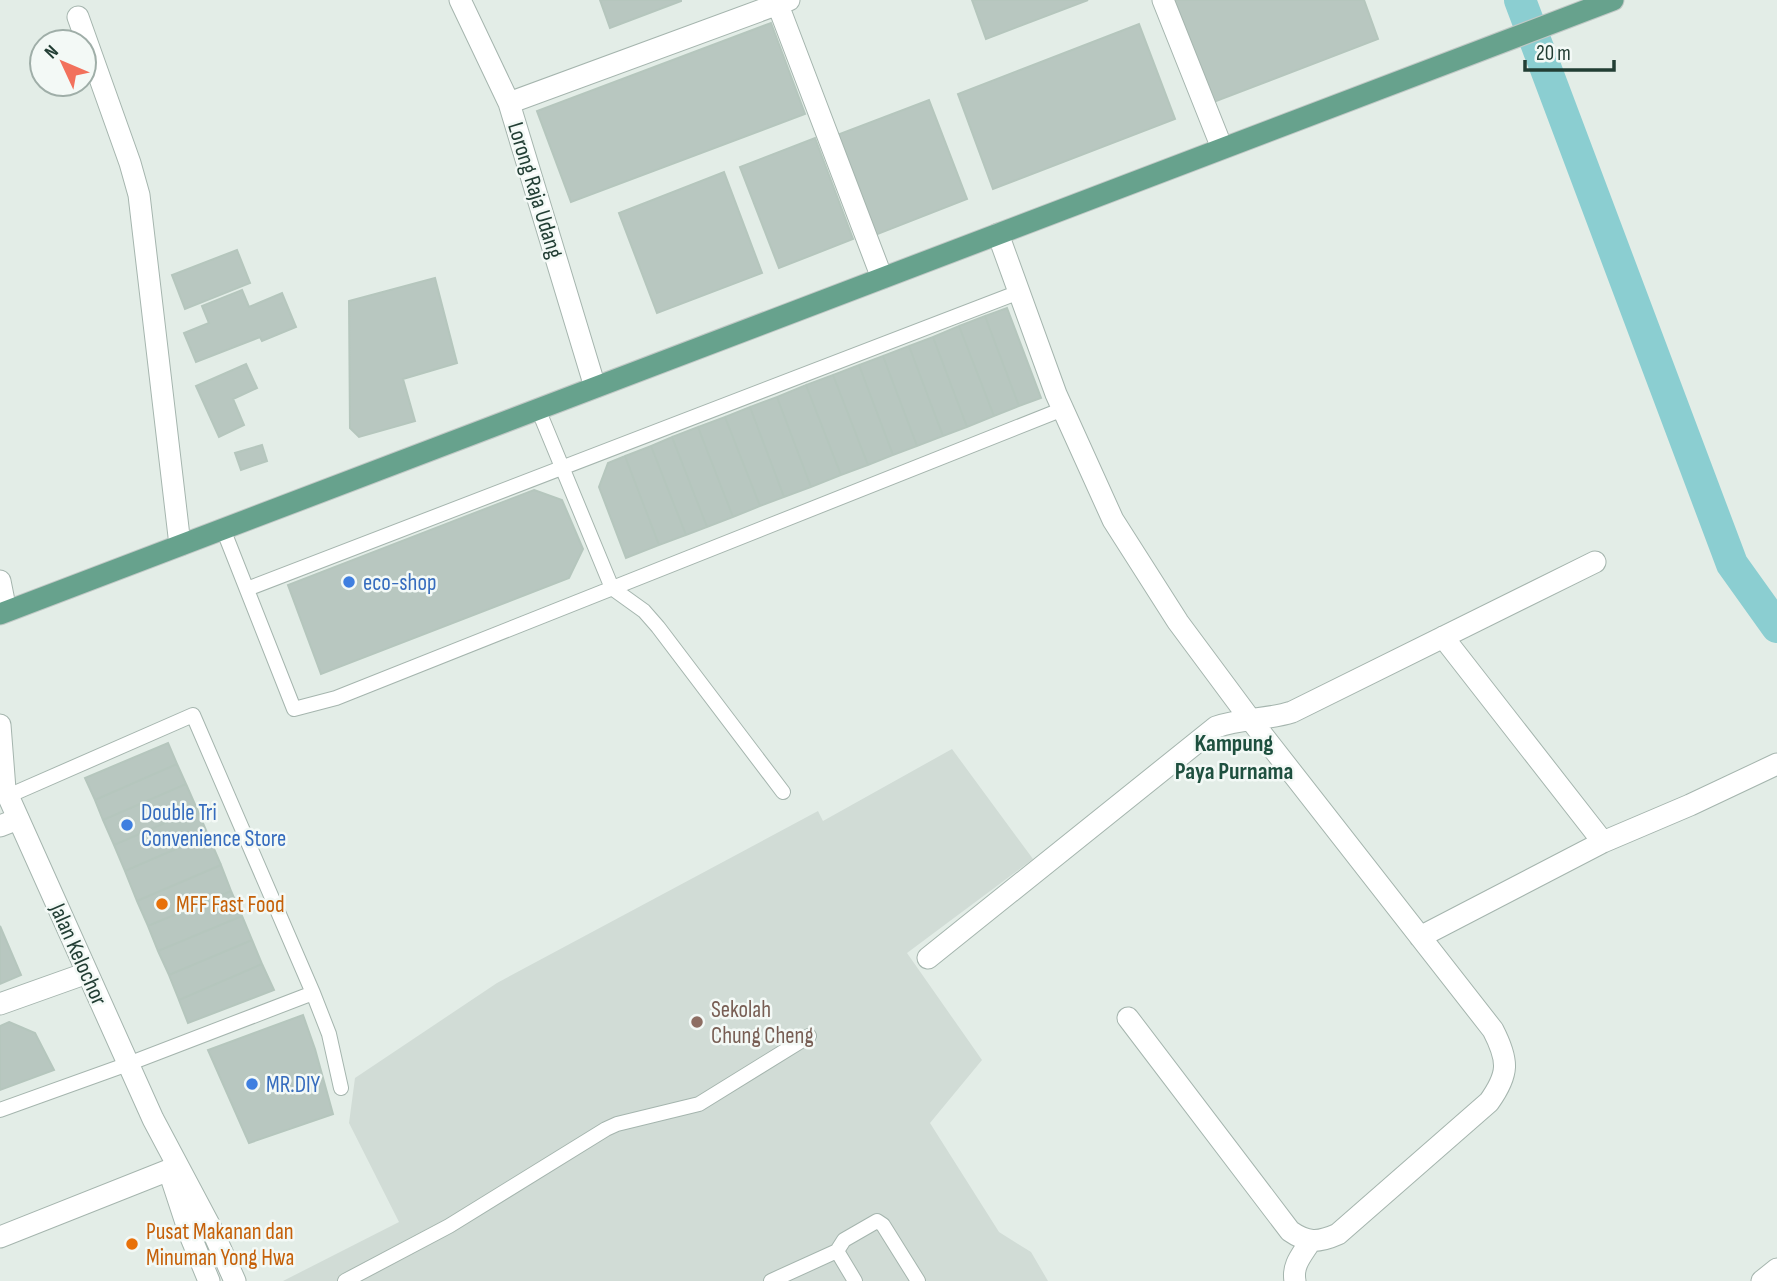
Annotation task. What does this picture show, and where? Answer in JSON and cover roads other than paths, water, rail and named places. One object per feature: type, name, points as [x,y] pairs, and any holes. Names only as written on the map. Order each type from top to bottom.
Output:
[{"type":"main road","points":[[3,612],[1613,0]]},
{"type":"street","name":"Lorong Raja Udang","points":[[460,0],[509,103],[595,387]]},
{"type":"street","points":[[1163,0],[1222,148]]},
{"type":"street","points":[[509,103],[784,3],[882,278]]},
{"type":"street","points":[[78,17],[139,195],[180,545]]},
{"type":"street","points":[[998,234],[1063,410],[1113,520],[1178,622],[1250,719],[1493,1030],[1506,1065],[1502,1084],[1489,1102],[1338,1234],[1310,1242],[1290,1231],[1128,1018]]},
{"type":"street","points":[[928,958],[1216,727],[1230,722],[1275,717],[1292,712],[1595,562]]},
{"type":"street","points":[[0,581],[3,612]]},
{"type":"street","points":[[1443,637],[1603,842]]},
{"type":"street","name":"Jalan Kelochor","points":[[0,725],[9,822],[87,973],[153,1119],[213,1232],[234,1281]]},
{"type":"street","points":[[1420,937],[1603,842],[1777,764]]},
{"type":"street","points":[[0,1004],[87,973]]},
{"type":"street","name":"Jalan Kelochor","points":[[153,1119],[190,1235],[209,1281]]},
{"type":"street","points":[[0,1237],[169,1170]]},
{"type":"street","points":[[1295,1281],[1293,1272],[1296,1264],[1310,1242]]},
{"type":"street","points":[[1762,1281],[1777,1269]]},
{"type":"lane","points":[[247,589],[1019,292]]},
{"type":"lane","points":[[538,409],[612,588],[644,611],[658,627],[783,792]]},
{"type":"lane","points":[[223,529],[294,709],[336,698],[1063,410]]},
{"type":"lane","points":[[4,789],[193,715],[313,993],[329,1034],[341,1088]]},
{"type":"lane","points":[[0,1110],[313,993]]},
{"type":"lane","points":[[345,1281],[449,1226],[606,1129],[699,1104],[809,1036]]},
{"type":"lane","points":[[771,1281],[837,1251],[844,1240],[874,1222],[879,1222],[918,1281]]},
{"type":"lane","points":[[837,1251],[855,1281]]},
{"type":"waterway","points":[[1520,0],[1732,564],[1777,627]]},
{"type":"place","name":"eco-shop","points":[[349,582]]},
{"type":"place","name":"Double Tri Convenience Store","points":[[127,825]]},
{"type":"place","name":"MFF Fast Food","points":[[162,904]]},
{"type":"place","name":"Sekolah Chung Cheng","points":[[697,1022]]},
{"type":"place","name":"MR.DIY","points":[[252,1084]]},
{"type":"place","name":"Pusat Makanan dan Minuman Yong Hwa","points":[[132,1244]]},
{"type":"district","name":"Kampung Paya Purnama","points":[[1234,757]]}]
